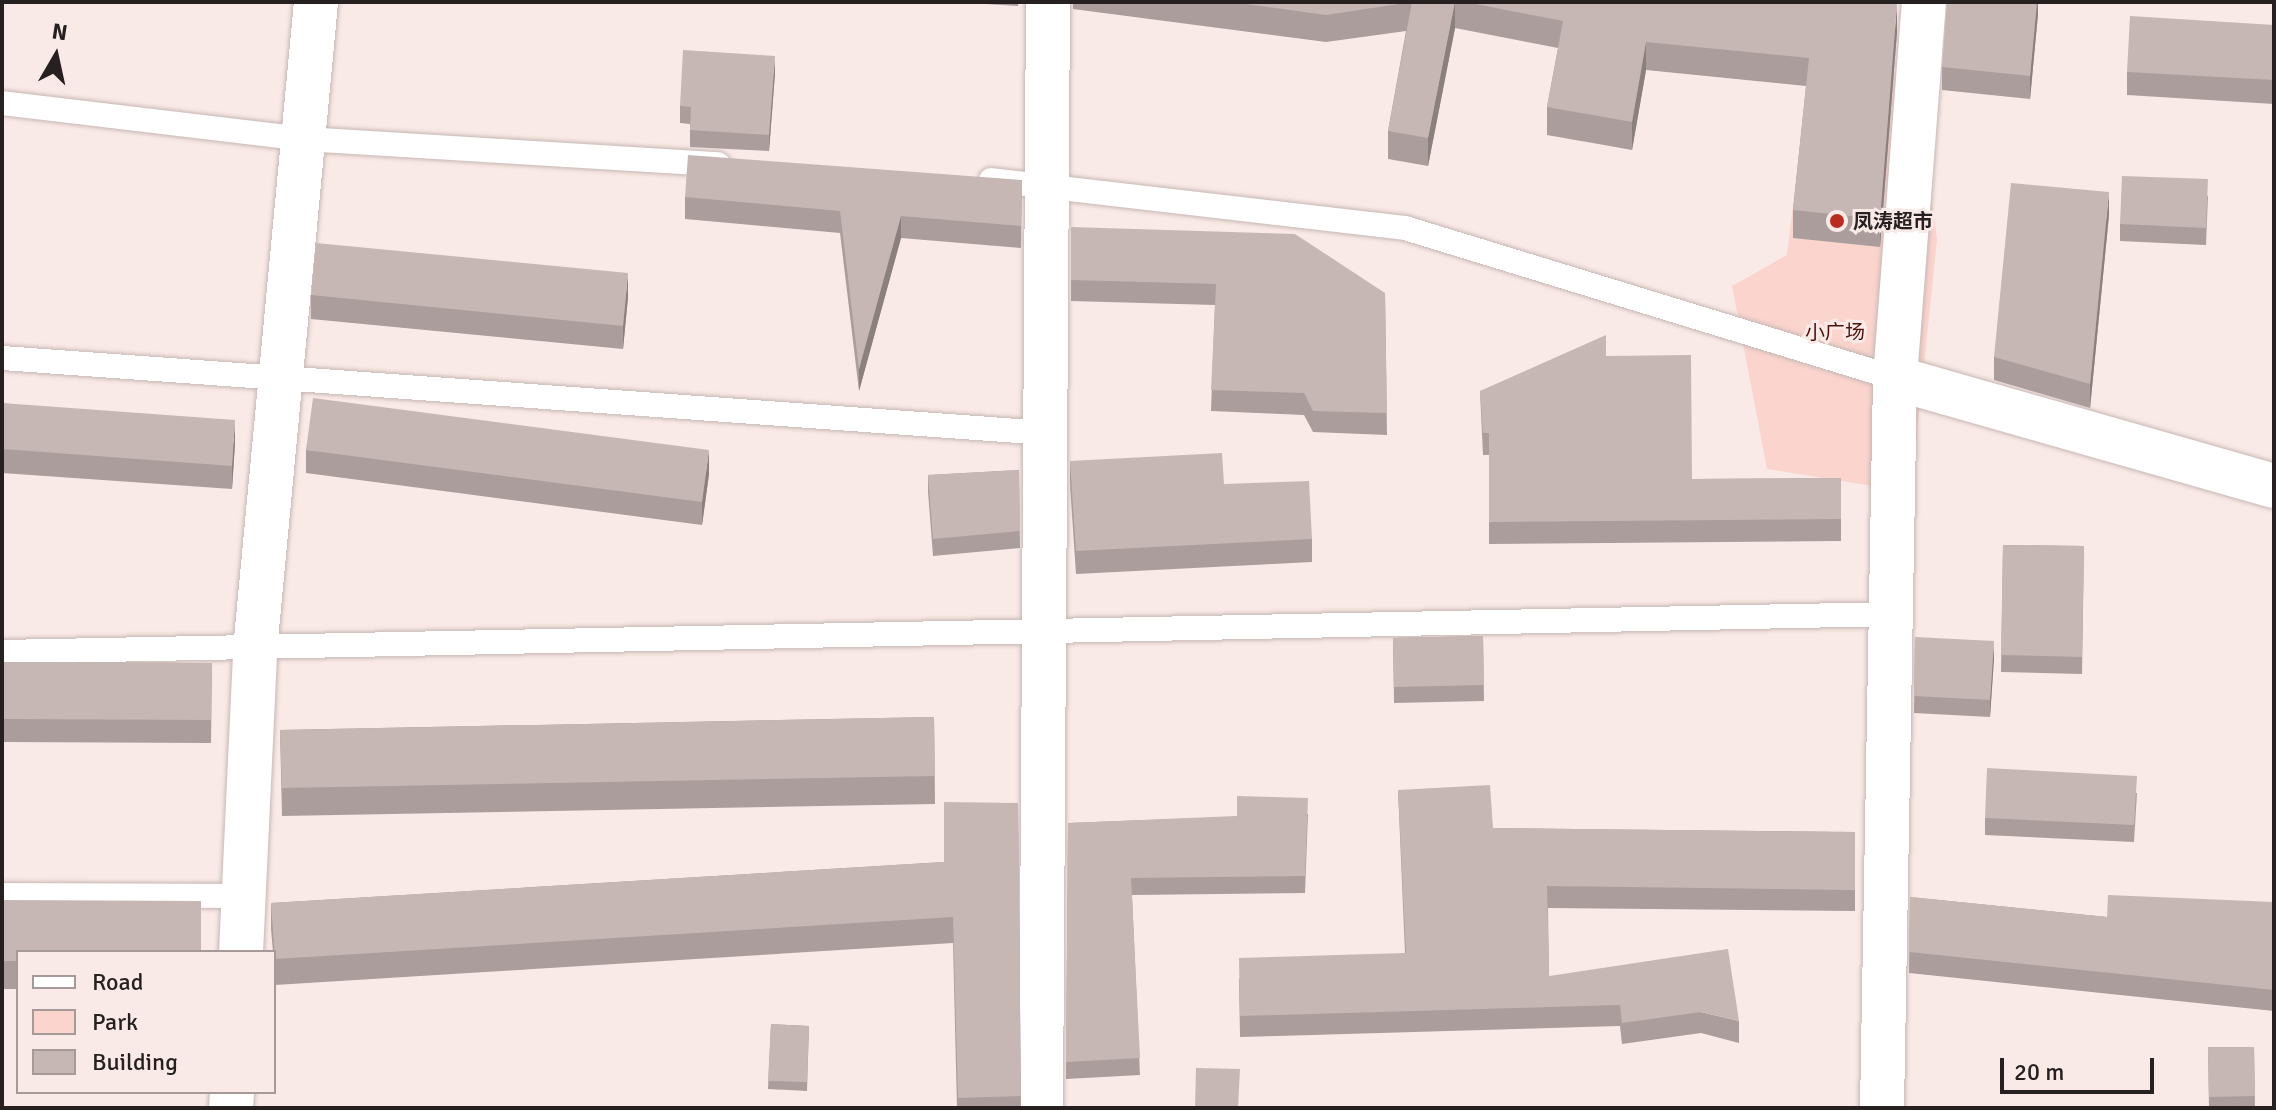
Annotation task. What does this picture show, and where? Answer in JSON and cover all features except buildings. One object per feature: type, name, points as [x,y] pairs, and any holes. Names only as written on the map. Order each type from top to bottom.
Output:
[{"type":"street","points":[[241,950],[255,650],[278,380],[316,2]]},
{"type":"street","points":[[1041,1108],[1048,2]]},
{"type":"street","points":[[1882,1108],[1895,378],[1924,2]]},
{"type":"street","points":[[1895,378],[2274,486]]},
{"type":"lane","points":[[2,103],[304,139],[748,166]]},
{"type":"lane","points":[[970,179],[1049,183],[1405,228],[1895,378]]},
{"type":"lane","points":[[2,358],[1047,433]]},
{"type":"lane","points":[[2,652],[255,650],[1889,614]]},
{"type":"lane","points":[[2,895],[244,896]]},
{"type":"green space","name":"小广场","points":[[1914,68],[1937,240],[1911,492],[1767,469],[1732,286],[1787,255],[1808,80],[1809,86]]},
{"type":"place","name":"凤涛超市","points":[[1837,221]]}]
